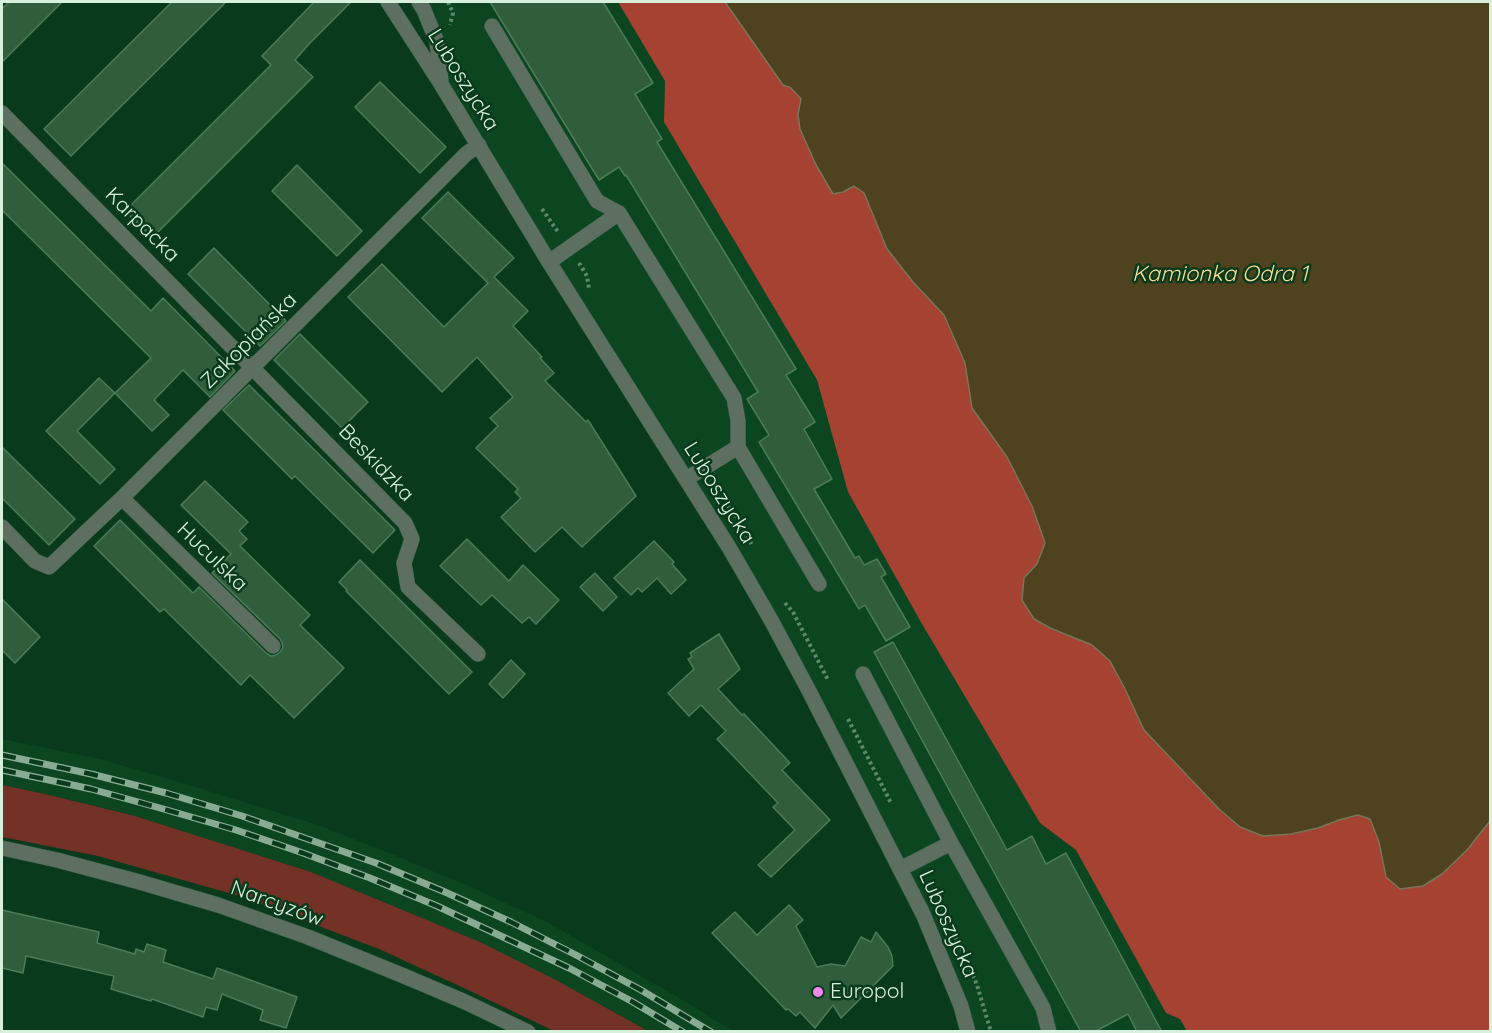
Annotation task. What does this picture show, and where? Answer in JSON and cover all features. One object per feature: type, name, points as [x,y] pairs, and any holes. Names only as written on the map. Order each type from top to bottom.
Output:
[{"type":"street","name":"Luboszycka","points":[[388,2],[730,549],[775,627],[923,914],[961,1006],[968,1032]]},
{"type":"street","points":[[419,2],[437,42],[441,84]]},
{"type":"street","points":[[492,26],[597,201],[619,213],[734,398],[738,421],[738,447],[819,584]]},
{"type":"street","name":"Karpacka","points":[[2,113],[253,367]]},
{"type":"street","name":"Zakopiańska","points":[[2,527],[35,561],[49,567],[122,498],[466,154],[479,145]]},
{"type":"street","points":[[549,262],[619,213]]},
{"type":"street","name":"Beskidzka","points":[[253,367],[405,523],[412,539],[404,563],[408,587],[478,654]]},
{"type":"street","points":[[686,479],[738,447]]},
{"type":"street","name":"Huculska","points":[[122,498],[273,646]]},
{"type":"street","points":[[863,674],[951,843],[1043,1008],[1050,1032]]},
{"type":"street","points":[[900,869],[951,843]]},
{"type":"street","name":"Narcyzów","points":[[2,848],[57,860],[218,905],[308,937],[404,976],[528,1032]]},
{"type":"path","points":[[448,2],[453,13],[449,31]]},
{"type":"shaded area","points":[[419,2],[618,2],[665,81],[664,122],[817,380],[848,492],[922,624],[1040,823],[1076,850],[1166,1012],[1180,1019],[1187,1031],[968,1031],[961,1006],[808,689],[441,84]]},
{"type":"shaded area","points":[[618,2],[725,2],[783,85],[791,88],[801,99],[798,114],[833,194],[843,192],[854,185],[864,193],[887,249],[913,282],[944,315],[965,363],[972,408],[1007,457],[1032,506],[1045,543],[1037,564],[1024,578],[1050,628],[1092,645],[1110,661],[1144,730],[1219,809],[1263,836],[1291,834],[1358,815],[1370,819],[1379,842],[1386,877],[1467,850],[1490,821],[1490,1031],[1187,1031],[1180,1019],[1166,1013],[1076,850],[1040,823],[922,624],[848,492],[817,380],[664,122],[665,81]]},
{"type":"shaded area","points":[[2,739],[100,759],[186,784],[318,825],[389,853],[547,922],[733,1031],[648,1031],[556,980],[480,942],[311,872],[135,816],[2,785]]},
{"type":"shaded area","points":[[2,785],[135,816],[311,872],[480,942],[556,980],[648,1031],[554,1031],[379,949],[243,897],[98,856],[2,837]]},
{"type":"water","name":"Kamionka Odra 1","points":[[725,2],[1490,2],[1490,821],[1467,850],[1442,874],[1423,886],[1400,889],[1386,877],[1379,842],[1370,819],[1358,815],[1291,834],[1263,836],[1240,827],[1219,809],[1144,730],[1110,661],[1092,645],[1034,619],[1022,600],[1024,578],[1037,564],[1045,543],[1032,506],[1007,457],[972,408],[965,363],[944,315],[913,282],[887,249],[864,193],[854,186],[833,194],[816,165],[800,129],[798,114],[801,99],[791,88],[783,85]]},
{"type":"building","points":[[9,2],[62,2],[2,62],[2,9]]},
{"type":"building","points":[[172,2],[226,2],[71,156],[44,129]]},
{"type":"building","points":[[314,2],[351,2],[295,60],[313,77],[152,238],[125,211],[271,65],[262,56]]},
{"type":"building","points":[[490,2],[603,2],[653,83],[635,94],[662,139],[657,142],[796,369],[786,375],[815,422],[804,429],[832,479],[814,489],[855,558],[859,556],[864,565],[877,559],[886,574],[881,577],[910,627],[886,641],[865,605],[859,609],[759,442],[769,435],[747,399],[758,392],[670,247],[619,167],[599,180]]},
{"type":"building","points":[[380,82],[446,147],[420,173],[355,107]]},
{"type":"building","points":[[2,163],[151,311],[163,298],[235,371],[210,397],[183,370],[154,400],[169,415],[152,431],[115,393],[151,358],[2,210]]},
{"type":"building","points":[[297,165],[362,231],[337,256],[272,191]]},
{"type":"building","points":[[448,192],[514,258],[494,277],[528,311],[513,326],[554,373],[545,381],[586,422],[588,420],[636,496],[582,547],[562,527],[535,552],[501,517],[521,498],[515,492],[518,489],[476,448],[498,426],[490,418],[513,397],[477,357],[442,392],[348,297],[382,264],[444,327],[488,283],[422,218]]},
{"type":"building","points":[[214,248],[286,321],[260,346],[188,274]]},
{"type":"building","points":[[300,334],[368,402],[342,428],[274,360]]},
{"type":"building","points":[[99,378],[115,393],[77,431],[115,469],[100,484],[46,431]]},
{"type":"building","points":[[249,385],[395,530],[373,553],[295,476],[292,479],[223,410]]},
{"type":"building","points":[[2,447],[75,519],[49,545],[2,498]]},
{"type":"building","points":[[205,481],[248,522],[239,531],[247,539],[240,546],[310,615],[300,625],[344,668],[294,718],[250,675],[241,685],[164,609],[160,612],[94,546],[120,520],[193,593],[199,587],[266,653],[271,656],[276,655],[283,648],[280,639],[212,573],[231,554],[181,505]]},
{"type":"building","points":[[467,539],[509,581],[523,565],[559,600],[536,624],[529,617],[522,623],[492,595],[481,605],[440,566]]},
{"type":"building","points":[[654,541],[674,562],[672,564],[686,580],[671,594],[657,578],[642,592],[638,588],[631,595],[614,578]]},
{"type":"building","points":[[360,560],[472,672],[449,694],[339,582]]},
{"type":"building","points":[[595,573],[617,597],[603,611],[580,587]]},
{"type":"building","points":[[2,599],[40,637],[15,663],[2,650]]},
{"type":"building","points":[[719,634],[740,669],[718,689],[790,763],[782,770],[830,820],[771,877],[758,865],[795,830],[773,807],[778,803],[717,739],[726,731],[701,705],[689,716],[668,693],[694,669],[688,659],[692,657],[690,653]]},
{"type":"building","points":[[893,642],[1007,850],[1032,836],[1046,864],[1066,853],[1162,1032],[1137,1032],[1128,1014],[1094,1032],[1081,1032],[874,652]]},
{"type":"building","points":[[511,660],[525,674],[503,698],[489,684]]},
{"type":"building","name":"Europol","points":[[789,905],[803,920],[796,926],[817,967],[831,964],[845,966],[861,937],[871,942],[876,932],[892,956],[893,966],[841,1018],[833,1005],[815,1028],[800,1012],[796,1016],[788,1009],[786,1010],[712,933],[735,912],[757,935]]},
{"type":"building","points":[[2,910],[99,932],[97,943],[135,954],[136,949],[144,952],[147,944],[166,950],[163,962],[213,979],[217,968],[297,997],[286,1028],[260,1020],[263,1010],[222,994],[217,1010],[206,1007],[203,1017],[152,999],[151,1001],[111,989],[114,976],[26,956],[23,973],[2,968]]},
{"type":"railway","points":[[2,755],[166,793],[242,816],[376,863],[511,922],[641,990],[711,1032]]},
{"type":"railway","points":[[2,770],[91,789],[236,830],[370,878],[437,906],[569,968],[683,1032]]},
{"type":"place","name":"Europol","points":[[818,992]]}]
